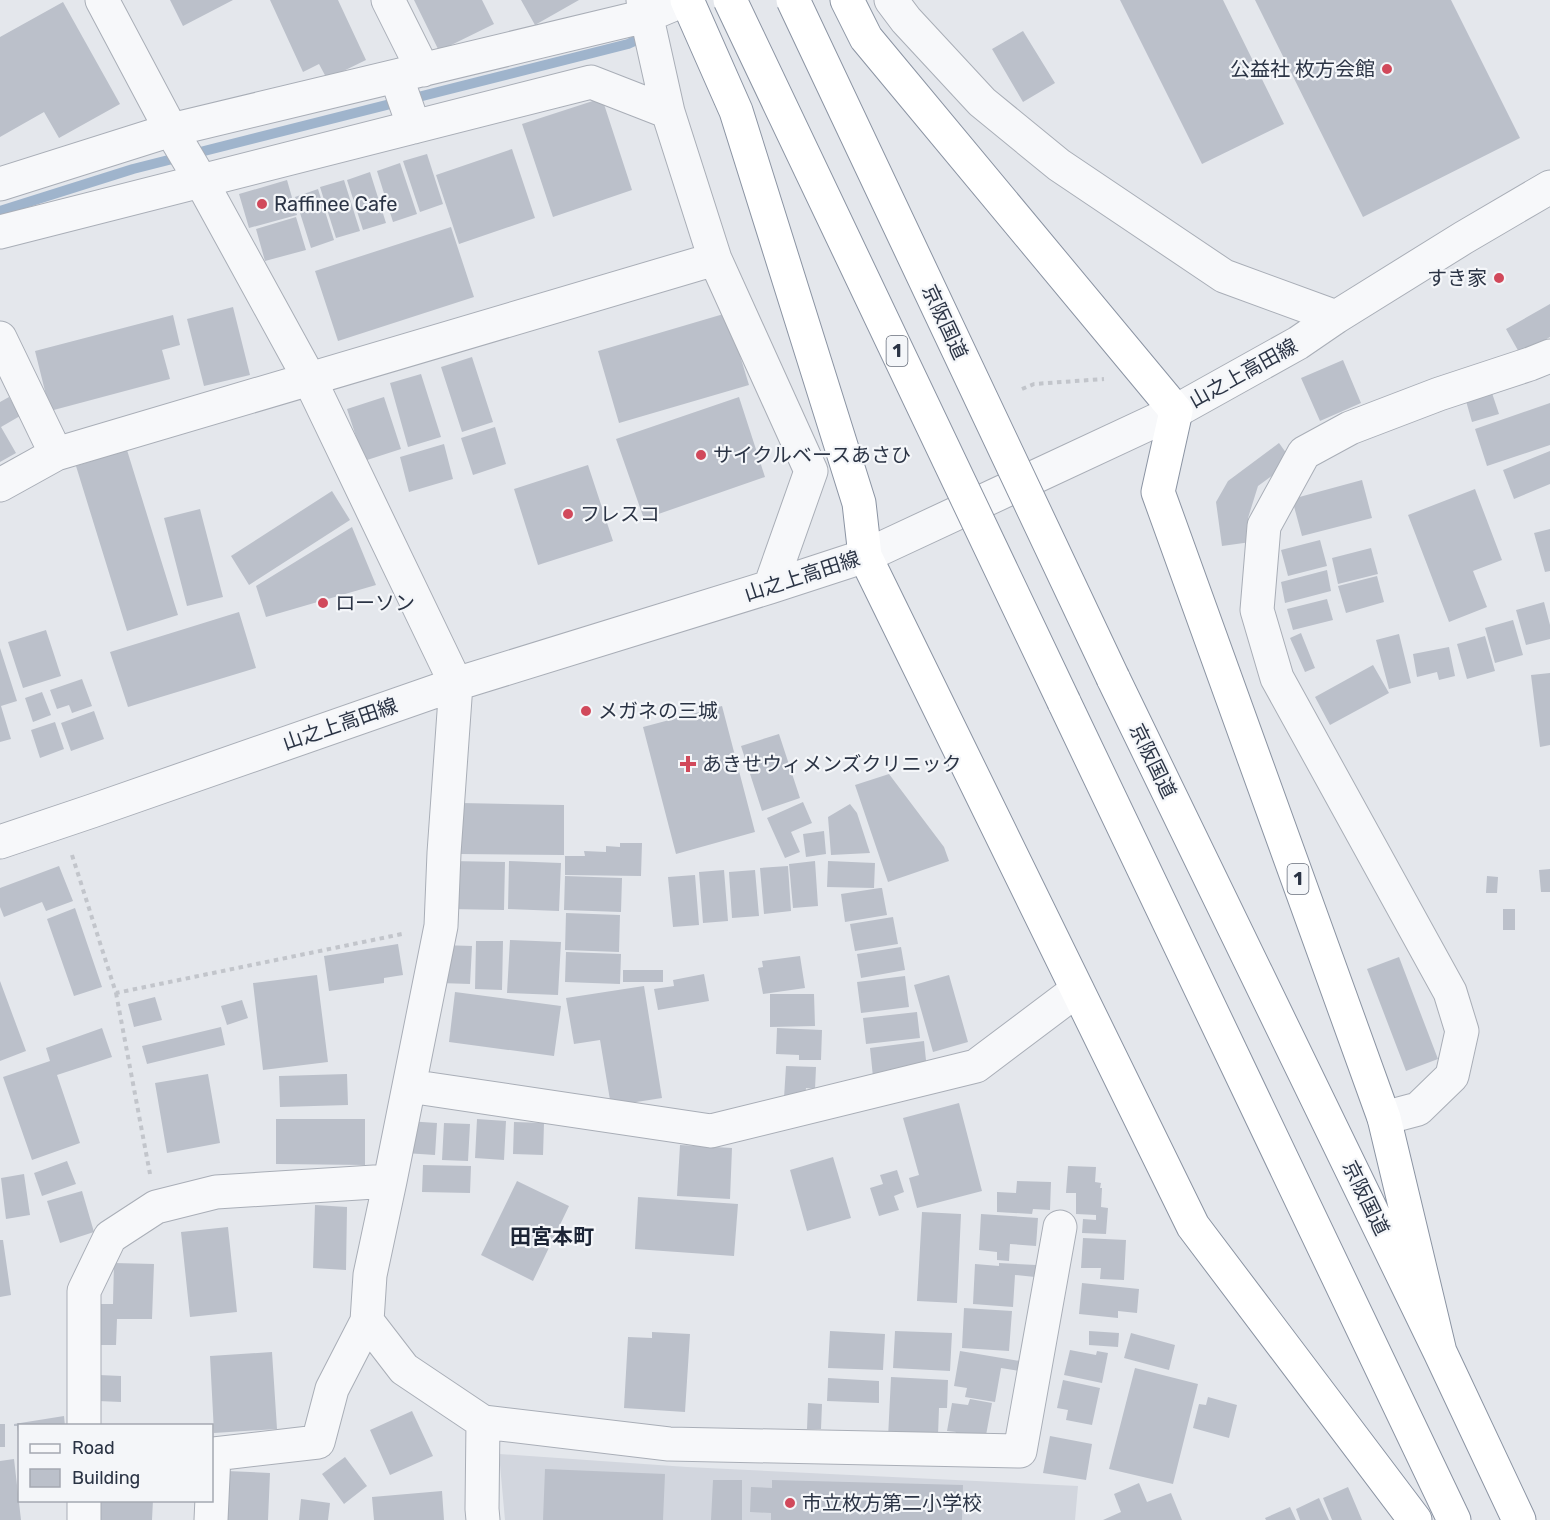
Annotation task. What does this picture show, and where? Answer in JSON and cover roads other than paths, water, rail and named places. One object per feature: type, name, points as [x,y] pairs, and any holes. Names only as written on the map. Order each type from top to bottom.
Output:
[{"type":"highway","name":"1","points":[[730,0],[1454,1520]]},
{"type":"highway","name":"京阪国道","points":[[793,0],[1113,678],[1440,1352],[1518,1520]]},
{"type":"highway","points":[[847,0],[866,38],[1176,411]]},
{"type":"highway","points":[[662,5],[736,111],[859,503],[865,556],[1193,1226],[1415,1520]]},
{"type":"highway","name":"1","points":[[1176,411],[1158,492],[1384,1118],[1440,1352]]},
{"type":"street","points":[[102,0],[309,378],[456,684],[441,926],[370,1275],[367,1321],[332,1389],[318,1442],[214,1454],[213,1476]]},
{"type":"street","points":[[388,0],[405,75],[413,125]]},
{"type":"street","points":[[891,0],[906,20],[982,102],[1059,165],[1224,276],[1336,317]]},
{"type":"street","points":[[0,184],[172,131],[405,75],[662,5],[668,112],[715,259],[811,471],[770,587]]},
{"type":"street","points":[[0,232],[200,179],[591,82],[668,112]]},
{"type":"street","name":"山之上高田線","points":[[0,842],[456,684],[865,556],[1176,411],[1298,343],[1463,238],[1550,187]]},
{"type":"street","points":[[0,485],[56,454],[715,259]]},
{"type":"street","points":[[0,338],[9,383],[56,454]]},
{"type":"street","points":[[1384,1118],[1418,1109],[1452,1076],[1462,1031],[1450,992],[1277,678],[1257,610],[1264,526],[1304,453],[1350,428],[1439,394],[1550,356]]},
{"type":"street","points":[[409,1086],[711,1131],[976,1066],[1077,990]]},
{"type":"street","points":[[84,1424],[84,1291],[110,1237],[156,1207],[216,1192],[390,1181]]},
{"type":"street","points":[[367,1321],[404,1369],[483,1422],[669,1444],[1020,1451],[1060,1227]]},
{"type":"street","points":[[483,1422],[483,1520]]},
{"type":"street","points":[[84,1502],[84,1520]]},
{"type":"street","points":[[211,1520],[212,1502]]},
{"type":"waterway","points":[[0,211],[133,169],[628,44],[639,39]]},
{"type":"place","name":"公益社 枚方会館","points":[[1387,69]]},
{"type":"place","name":"Raffinee Cafe","points":[[262,204]]},
{"type":"place","name":"すき家","points":[[1499,278]]},
{"type":"place","name":"サイクルベースあさひ","points":[[701,455]]},
{"type":"place","name":"フレスコ","points":[[568,514]]},
{"type":"place","name":"ローソン","points":[[323,603]]},
{"type":"place","name":"メガネの三城","points":[[586,711]]},
{"type":"place","name":"あきせウィメンズクリニック","points":[[688,764]]},
{"type":"place","name":"市立枚方第二小学校","points":[[790,1503]]},
{"type":"district","name":"田宮本町","points":[[552,1237]]}]
